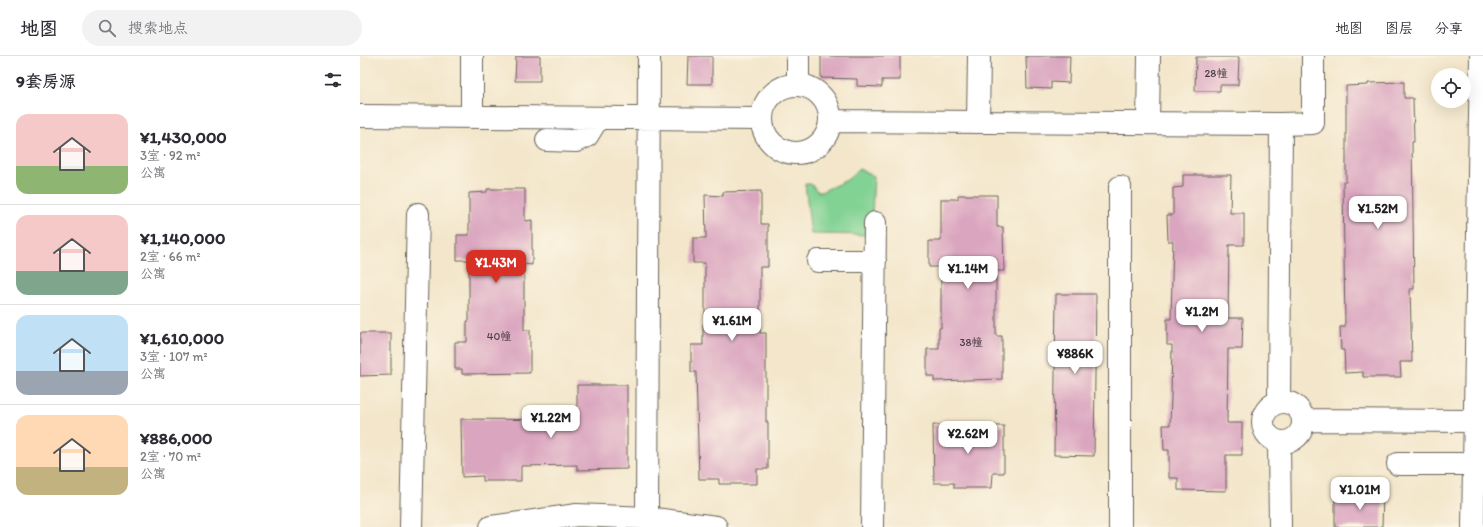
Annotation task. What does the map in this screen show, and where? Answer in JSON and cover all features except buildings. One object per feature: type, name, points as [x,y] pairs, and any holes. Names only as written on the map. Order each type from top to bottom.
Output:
[{"type":"street","points":[[472,56],[472,116]]},
{"type":"street","points":[[648,518],[649,56]]},
{"type":"street","points":[[798,56],[798,85]]},
{"type":"street","points":[[978,122],[979,56]]},
{"type":"street","points":[[1148,123],[1149,56]]},
{"type":"street","points":[[830,121],[1313,124],[1313,56]]},
{"type":"street","points":[[1473,527],[1475,464],[1478,429],[1481,56]]},
{"type":"street","points":[[798,85],[808,87],[818,93],[826,102],[830,112],[830,121],[826,135],[818,144],[809,150],[796,153],[783,150],[772,143],[764,132],[762,119],[764,108],[769,98],[776,91],[787,86],[798,85]]},
{"type":"street","points":[[360,116],[762,119]]},
{"type":"street","points":[[546,140],[576,141],[587,136],[598,118]]},
{"type":"street","points":[[1279,402],[1281,124]]},
{"type":"street","points":[[1120,187],[1120,527]]},
{"type":"street","points":[[411,527],[418,214]]},
{"type":"street","points":[[872,527],[876,223]]},
{"type":"street","points":[[818,261],[875,261]]},
{"type":"street","points":[[1279,402],[1288,402],[1295,406],[1300,412],[1303,420],[1301,429],[1296,436],[1288,441],[1279,442],[1271,438],[1265,431],[1262,422],[1265,412],[1271,405],[1279,402]]},
{"type":"street","points":[[1303,420],[1478,429]]},
{"type":"street","points":[[1279,442],[1280,527]]},
{"type":"street","points":[[1398,464],[1475,464]]},
{"type":"street","points":[[491,527],[524,524],[577,514],[648,518],[681,524],[716,527]]},
{"type":"green space","points":[[859,169],[874,176],[871,235],[811,234],[805,184],[811,184],[817,191],[821,192],[847,180]]}]
